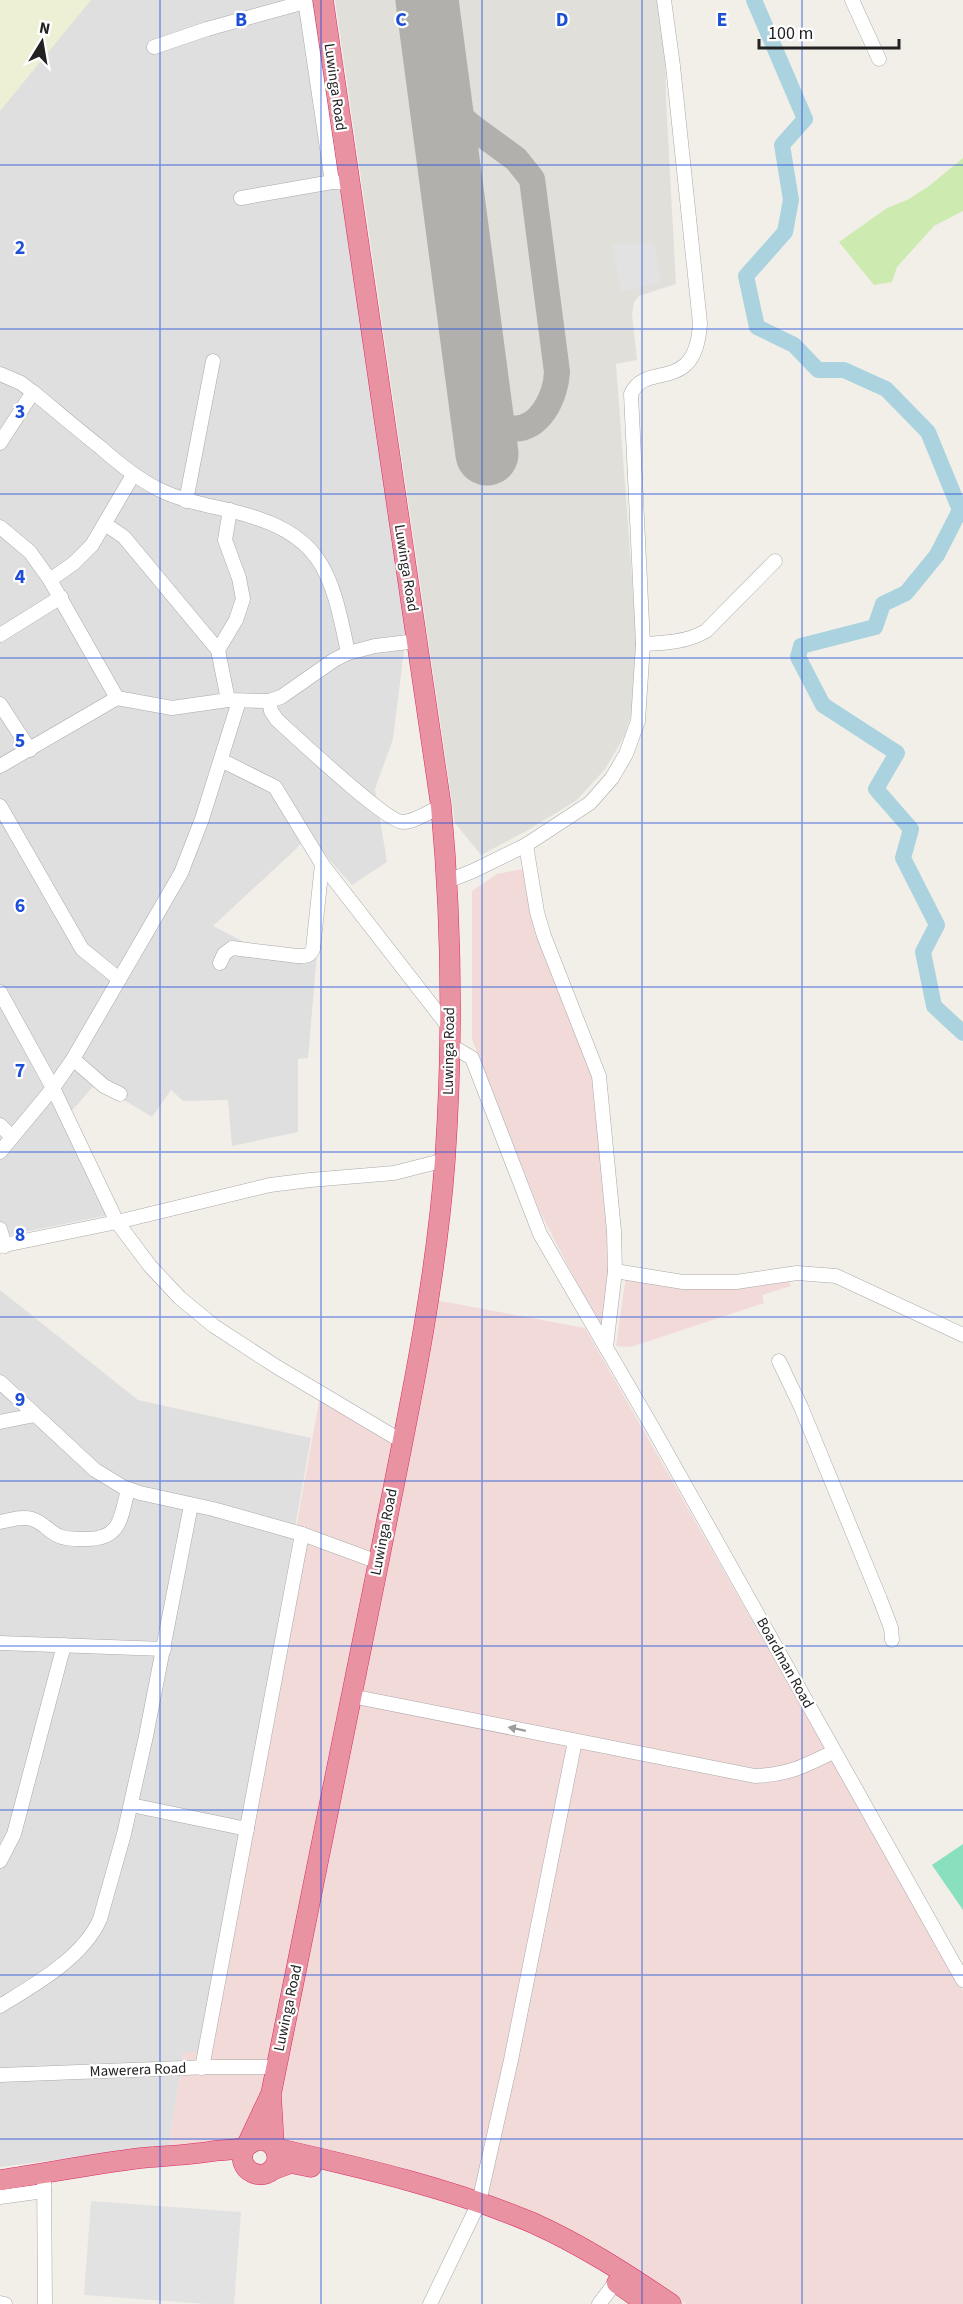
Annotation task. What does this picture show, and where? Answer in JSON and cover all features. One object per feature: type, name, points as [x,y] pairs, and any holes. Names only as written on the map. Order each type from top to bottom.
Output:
[{"type":"highway","name":"Luwinga Road","points":[[246,2152],[271,2094],[403,1442],[430,1293],[445,1160],[451,1038],[448,881],[441,806],[417,641],[311,1]]},
{"type":"highway","name":"Luwinga Road","points":[[271,2094],[274,2147]]},
{"type":"highway","points":[[0,2180],[44,2182],[141,2158],[246,2152],[261,2139],[274,2147],[381,2173],[566,2239],[619,2269],[671,2304]]},
{"type":"highway","points":[[272,2170],[277,2156],[274,2147]]},
{"type":"highway","points":[[246,2152],[254,2174],[267,2173],[291,2163],[477,2207],[579,2259],[647,2304]]},
{"type":"street","points":[[448,881],[526,844],[590,803],[617,770],[626,754],[638,721],[643,644],[631,394],[639,384],[677,371],[688,363],[694,354],[700,323],[664,0]]},
{"type":"street","points":[[852,0],[879,59]]},
{"type":"street","points":[[154,47],[207,29],[311,1]]},
{"type":"street","points":[[241,198],[341,183]]},
{"type":"street","points":[[186,501],[213,361]]},
{"type":"street","points":[[0,374],[21,383],[133,475],[161,491],[186,501],[257,518],[285,529],[312,552],[324,569],[335,596],[348,653]]},
{"type":"street","points":[[0,443],[33,392]]},
{"type":"street","points":[[50,580],[74,563],[92,545],[133,475]]},
{"type":"street","points":[[218,650],[236,620],[243,599],[239,578],[225,540],[230,510]]},
{"type":"street","points":[[0,1152],[74,1059],[181,873],[221,760],[233,701],[218,650],[124,537],[105,524]]},
{"type":"street","points":[[0,527],[30,552],[50,580],[117,698]]},
{"type":"street","points":[[643,644],[663,644],[692,639],[706,631],[775,561]]},
{"type":"street","points":[[0,635],[61,597]]},
{"type":"street","points":[[0,766],[117,698],[172,708],[233,701],[269,701],[281,697],[334,660],[348,653],[375,646],[417,641]]},
{"type":"street","points":[[269,701],[271,711],[277,720],[371,802],[394,819],[403,822],[441,806]]},
{"type":"street","points":[[0,704],[30,750]]},
{"type":"street","name":"Boardman Road","points":[[221,760],[275,787],[322,864],[451,1038],[472,1058],[540,1234],[660,1440],[963,1980]]},
{"type":"street","points":[[0,806],[82,949],[119,979]]},
{"type":"street","points":[[526,844],[537,912],[544,936],[598,1076],[614,1231],[615,1270],[606,1347]]},
{"type":"street","points":[[220,963],[224,954],[231,948],[307,957],[313,949],[322,864]]},
{"type":"street","points":[[0,992],[3,1008],[53,1088],[117,1222],[150,1266],[197,1313],[277,1367],[403,1442]]},
{"type":"street","points":[[74,1059],[104,1086],[120,1094]]},
{"type":"street","points":[[0,1125],[12,1137]]},
{"type":"street","points":[[0,1229],[2,1246],[117,1222],[270,1185],[394,1173],[445,1160]]},
{"type":"street","points":[[615,1270],[683,1282],[736,1282],[797,1273],[837,1276],[963,1335]]},
{"type":"street","points":[[779,1361],[801,1407],[880,1599],[891,1628],[892,1640]]},
{"type":"street","points":[[0,1382],[95,1470],[128,1489],[302,1534],[378,1562]]},
{"type":"street","points":[[0,1422],[35,1415]]},
{"type":"street","points":[[0,1522],[31,1519],[40,1522],[53,1533],[72,1539],[94,1539],[110,1535],[117,1528],[128,1489]]},
{"type":"street","points":[[0,2006],[49,1976],[70,1957],[96,1927],[104,1906],[131,1805],[191,1505]]},
{"type":"street","points":[[202,2068],[302,1534]]},
{"type":"street","points":[[0,1643],[164,1649]]},
{"type":"street","points":[[0,1861],[14,1834],[64,1645]]},
{"type":"street","points":[[351,1696],[755,1776],[796,1770],[834,1752]]},
{"type":"street","points":[[430,2304],[477,2207],[511,2060],[575,1741]]},
{"type":"street","points":[[131,1805],[247,1829]]},
{"type":"street","name":"Mawerera Road","points":[[0,2075],[276,2067]]},
{"type":"street","points":[[0,2197],[44,2182],[45,2304]]},
{"type":"street","points":[[598,2304],[615,2283]]},
{"type":"street","points":[[0,2303],[5,2304]]},
{"type":"shaded area","points":[[0,0],[317,0],[407,626],[393,739],[375,789],[387,862],[352,885],[307,835],[297,848],[213,926],[246,943],[317,954],[308,1058],[298,1059],[298,1132],[232,1146],[228,1100],[183,1101],[171,1090],[152,1117],[96,1083],[71,1112],[113,1214],[0,1237]]},
{"type":"shaded area","points":[[335,0],[657,0],[665,26],[666,100],[676,284],[639,296],[634,302],[632,314],[637,360],[616,364],[638,659],[633,708],[625,735],[605,769],[577,800],[481,855],[455,823]]},
{"type":"shaded area","points":[[612,243],[654,244],[661,282],[621,292]]},
{"type":"shaded area","points":[[528,868],[595,1075],[611,1256],[602,1331],[540,1212],[472,1039],[472,891],[497,874]]},
{"type":"shaded area","points":[[786,1274],[791,1286],[762,1295],[764,1303],[631,1347],[616,1346],[626,1276],[666,1284]]},
{"type":"shaded area","points":[[0,1290],[138,1400],[311,1438],[201,2053],[183,2053],[169,2146],[0,2167]]},
{"type":"shaded area","points":[[435,1300],[585,1328],[963,1990],[963,2304],[686,2304],[608,2252],[491,2197],[290,2149],[169,2146],[183,2052],[201,2052],[320,1396],[408,1441]]},
{"type":"shaded area","points":[[91,2201],[241,2212],[234,2304],[84,2295]]},
{"type":"green space","points":[[0,0],[91,0],[0,111]]},
{"type":"green space","points":[[963,158],[963,211],[934,226],[897,267],[892,282],[874,285],[839,242],[887,208],[909,199],[929,186]]},
{"type":"green space","points":[[963,1844],[963,1910],[932,1865]]},
{"type":"waterway","points":[[754,0],[805,119],[782,145],[791,200],[785,232],[746,276],[757,327],[794,345],[818,370],[844,370],[886,389],[928,432],[960,510],[937,555],[906,593],[883,604],[875,627],[801,646],[798,657],[823,705],[897,753],[876,789],[911,829],[903,858],[937,925],[923,952],[934,1006],[963,1033]]},
{"type":"taxiway","points":[[440,100],[516,159],[532,179],[557,372],[556,381],[550,401],[538,419],[521,428],[510,428],[497,422],[481,404]]},
{"type":"taxiway","points":[[448,158],[457,137],[472,127]]},
{"type":"runway","points":[[427,0],[487,454]]}]
